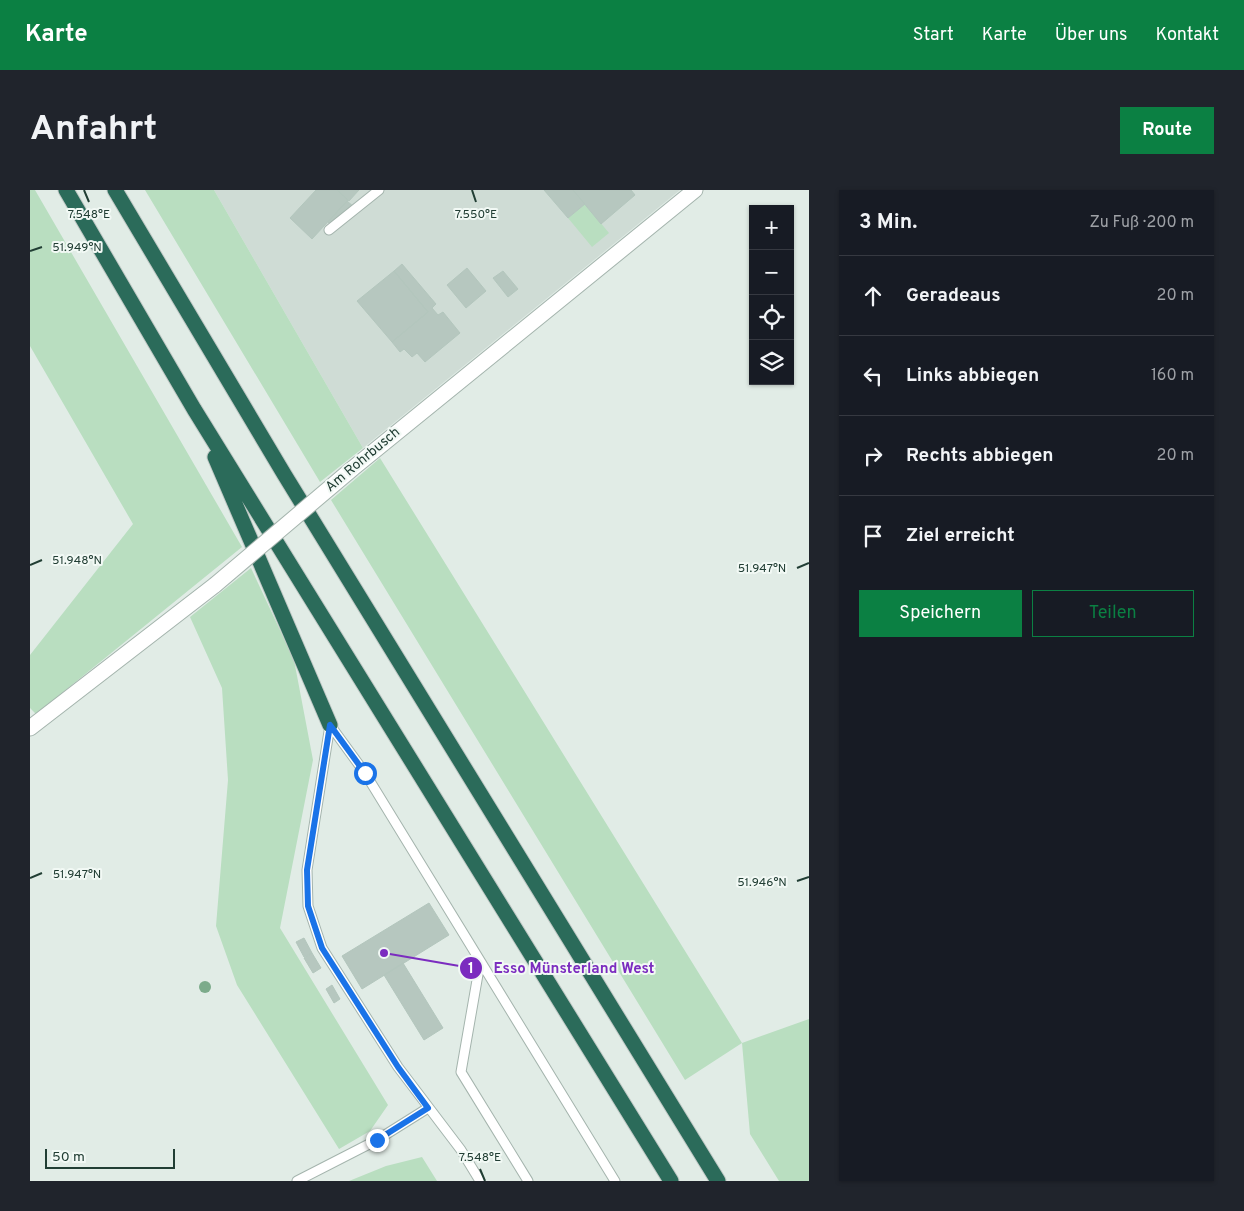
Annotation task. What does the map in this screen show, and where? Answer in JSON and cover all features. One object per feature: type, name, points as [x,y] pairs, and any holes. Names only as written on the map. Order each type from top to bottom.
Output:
[{"type":"highway","points":[[66,190],[194,409],[671,1181]]},
{"type":"highway","points":[[115,190],[284,474],[718,1181]]},
{"type":"highway","points":[[194,409],[330,725]]},
{"type":"street","name":"Am Rohrbusch","points":[[30,728],[215,585],[352,469],[695,190]]},
{"type":"lane","points":[[329,230],[379,190]]},
{"type":"lane","points":[[330,725],[365,773],[615,1181]]},
{"type":"lane","points":[[330,725],[307,870],[307,893],[311,921],[322,948],[398,1067],[461,1150],[480,1181]]},
{"type":"lane","points":[[480,963],[460,1072],[528,1181]]},
{"type":"lane","points":[[297,1181],[377,1140],[428,1108]]},
{"type":"shaded area","points":[[214,190],[680,190],[363,448]]},
{"type":"green space","points":[[30,190],[35,190],[242,547],[36,714],[30,708],[30,655],[133,524],[30,346]]},
{"type":"green space","points":[[145,190],[214,190],[363,448],[320,482]]},
{"type":"green space","points":[[585,204],[609,233],[592,247],[568,218]]},
{"type":"green space","points":[[380,458],[742,1043],[685,1080],[331,500]]},
{"type":"green space","points":[[251,568],[294,660],[313,760],[280,928],[388,1105],[370,1131],[339,1149],[237,985],[216,926],[228,780],[222,688],[190,617]]},
{"type":"green space","points":[[809,1019],[809,1181],[779,1181],[750,1134],[742,1043]]},
{"type":"green space","points":[[422,1157],[437,1181],[349,1181],[386,1166]]},
{"type":"building","points":[[316,190],[337,190],[348,200],[312,239],[290,218]]},
{"type":"building","points":[[337,190],[359,190],[349,201]]},
{"type":"building","points":[[544,190],[573,190],[585,204],[568,218]]},
{"type":"building","points":[[573,190],[631,190],[635,195],[601,224]]},
{"type":"building","points":[[347,201],[354,207],[332,226],[328,222]]},
{"type":"building","points":[[402,264],[436,304],[432,308],[438,315],[443,312],[460,333],[425,362],[417,353],[412,357],[404,349],[400,352],[392,342],[428,312],[394,271]]},
{"type":"building","points":[[467,268],[486,291],[466,308],[447,285]]},
{"type":"building","points":[[394,271],[428,312],[392,342],[357,301]]},
{"type":"building","points":[[503,271],[518,289],[508,297],[493,278]]},
{"type":"building","points":[[429,903],[449,935],[362,989],[342,956]]},
{"type":"building","points":[[304,938],[312,953],[304,957],[296,942]]},
{"type":"building","points":[[312,953],[321,968],[313,973],[304,958]]},
{"type":"building","points":[[403,963],[443,1028],[424,1040],[384,975]]},
{"type":"building","points":[[332,985],[340,999],[334,1003],[326,989]]},
{"type":"place","name":"Esso Münsterland West","points":[[384,953]]},
{"type":"route","points":[[365,773],[330,725],[328,749],[307,870],[307,893],[311,921],[322,948],[398,1067],[428,1108],[377,1140]]}]
